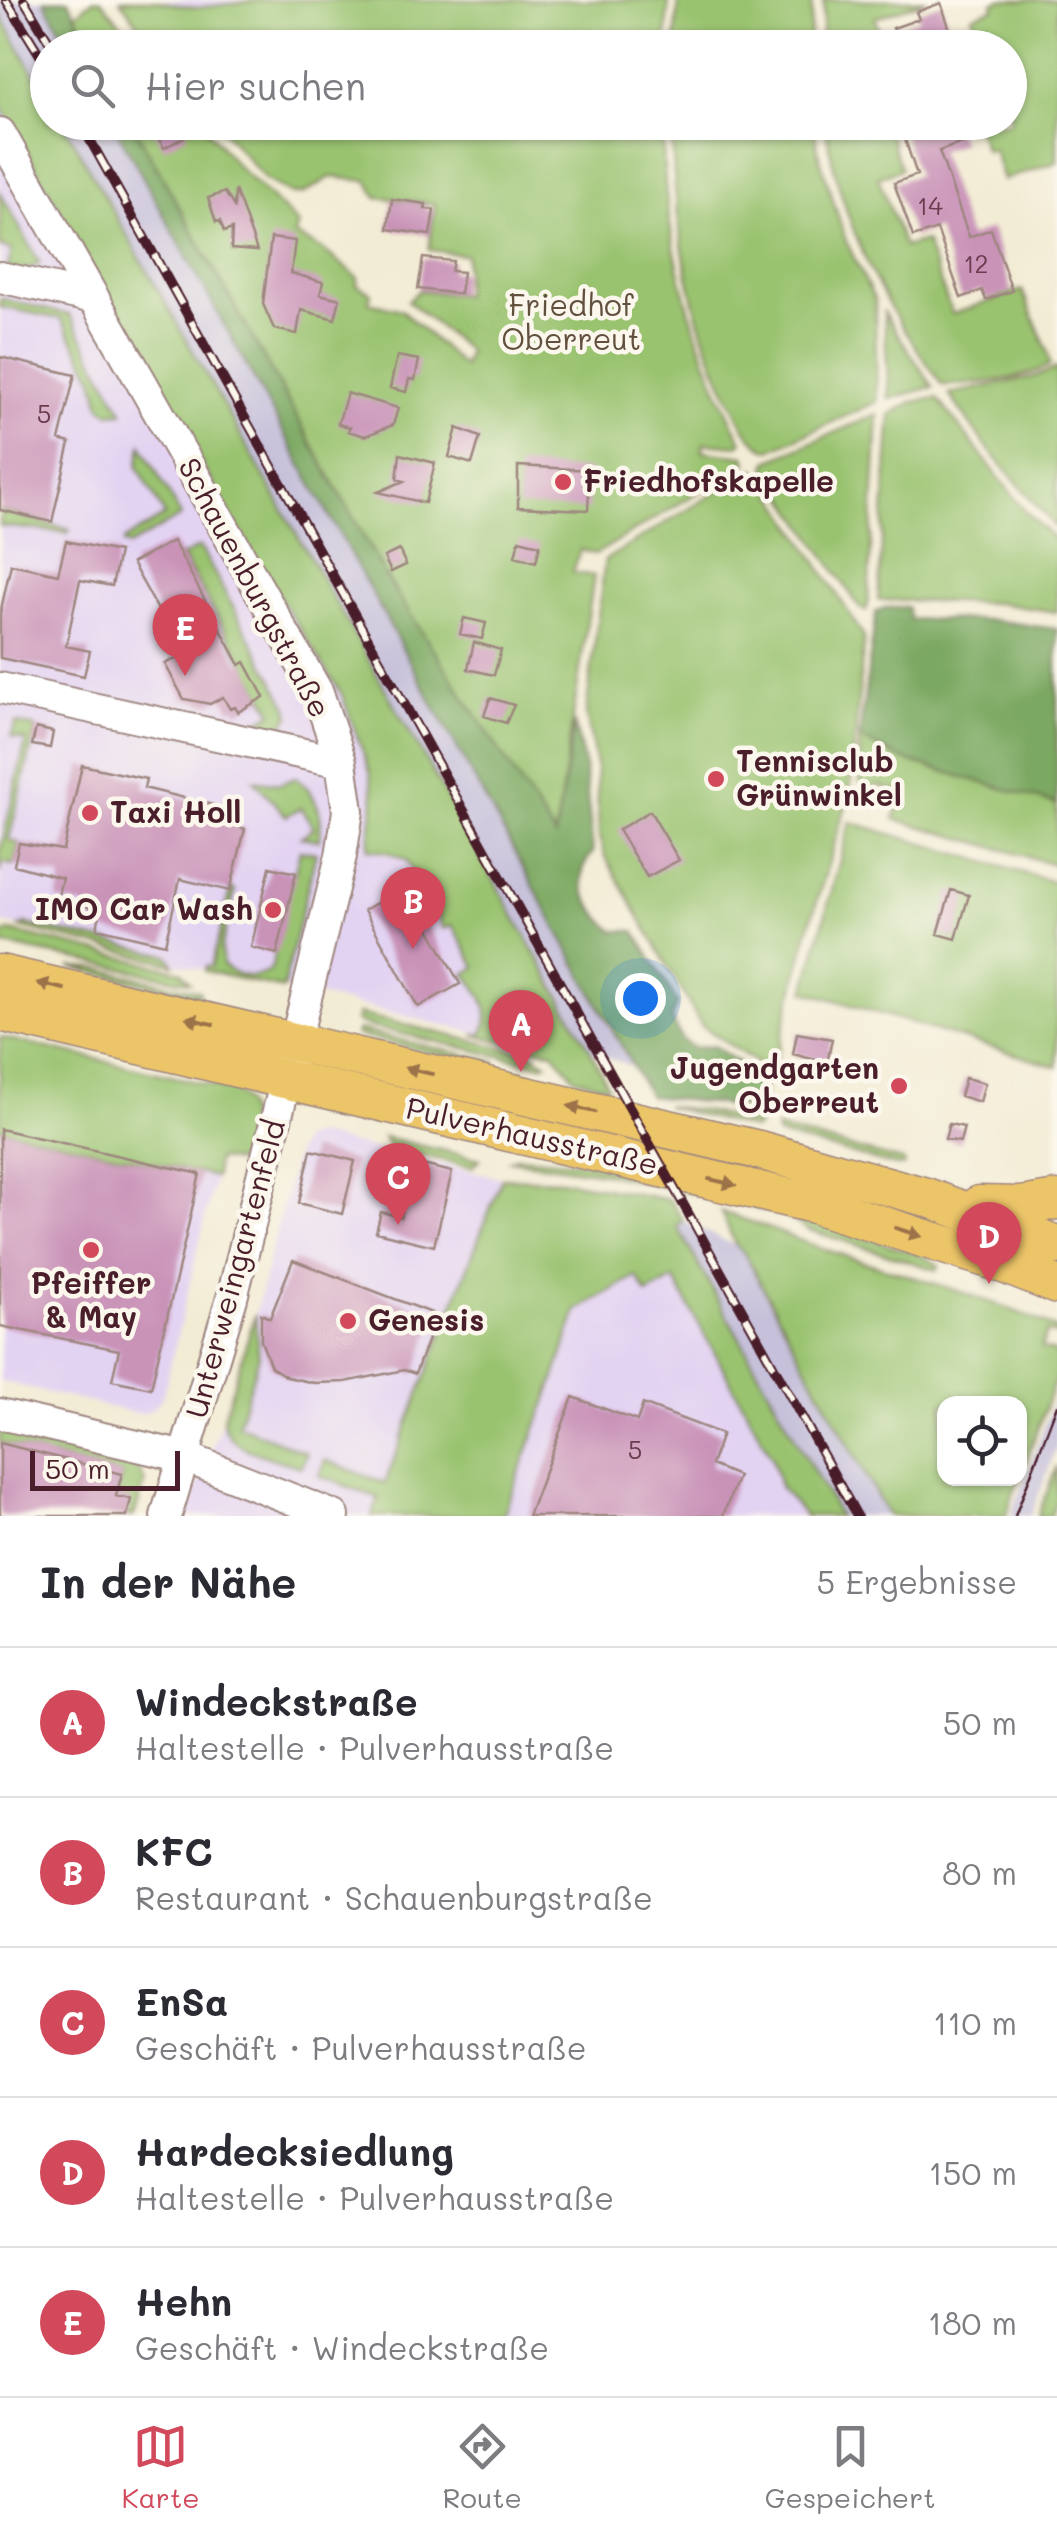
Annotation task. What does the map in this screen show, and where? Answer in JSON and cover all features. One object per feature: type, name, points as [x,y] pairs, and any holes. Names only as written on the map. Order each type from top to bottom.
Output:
[{"type":"main road","name":"Pulverhausstraße","points":[[0,974],[759,1150],[947,1204],[1057,1245]]},
{"type":"main road","name":"Pulverhausstraße","points":[[0,1012],[814,1204],[984,1257],[1057,1285]]},
{"type":"main road","points":[[947,1204],[1021,1206],[1057,1200]]},
{"type":"street","name":"Schauenburgstraße","points":[[0,133],[318,693],[340,762],[348,811],[346,824],[286,1080]]},
{"type":"street","points":[[0,277],[94,298]]},
{"type":"street","points":[[0,688],[340,762]]},
{"type":"street","name":"Unterweingartenfeld","points":[[166,1516],[232,1298],[286,1080]]},
{"type":"street","points":[[0,1414],[184,1457],[334,1516]]},
{"type":"shaded area","points":[[0,0],[44,0],[61,30],[30,30],[30,66],[0,14]]},
{"type":"shaded area","points":[[153,0],[262,0],[196,8]]},
{"type":"shaded area","points":[[0,104],[341,693],[370,771],[374,801],[368,849],[406,860],[444,929],[452,925],[477,968],[466,974],[486,1004],[487,1023],[482,1034],[0,922]]},
{"type":"shaded area","points":[[73,140],[122,140],[633,1067],[587,1050]]},
{"type":"shaded area","name":"Pfeiffer & May","points":[[0,1129],[215,1177],[163,1395],[146,1413],[0,1381]]},
{"type":"shaded area","points":[[314,1135],[502,1178],[372,1516],[186,1516],[223,1419],[255,1315],[296,1152],[302,1140]]},
{"type":"shaded area","points":[[683,1221],[744,1253],[888,1516],[839,1516],[676,1225]]},
{"type":"shaded area","points":[[636,1276],[674,1279],[772,1457],[780,1487],[805,1516],[503,1516],[577,1310]]},
{"type":"shaded area","points":[[1057,1392],[1057,1447],[1031,1516],[1011,1516],[1022,1486],[1027,1486],[1027,1473]]},
{"type":"green space","points":[[44,0],[69,0],[83,30],[61,30]]},
{"type":"green space","points":[[93,0],[101,0],[126,30],[83,30],[76,14]]},
{"type":"green space","points":[[120,0],[153,0],[196,8],[262,0],[669,0],[667,30],[142,30]]},
{"type":"green space","points":[[679,0],[812,0],[810,30],[676,30]]},
{"type":"green space","points":[[824,0],[927,0],[875,18],[879,30],[822,30]]},
{"type":"green space","points":[[1057,0],[1057,162],[1003,180],[993,149],[985,151],[981,140],[1027,140],[1027,30],[977,30],[972,16],[994,8],[993,3]]},
{"type":"green space","points":[[0,14],[30,66],[30,140],[73,140],[608,1087],[575,1078],[553,1052],[474,1035],[482,1034],[487,1018],[481,995],[465,974],[476,967],[452,925],[444,929],[406,860],[368,849],[374,801],[370,771],[341,693],[253,556],[0,104]]},
{"type":"green space","points":[[122,140],[142,140],[388,580],[555,836],[574,723],[584,763],[593,852],[582,873],[591,904],[614,931],[635,931],[678,1003],[671,1018],[682,1040],[694,1048],[714,1046],[760,1077],[764,1091],[761,1109],[649,1096]]},
{"type":"green space","name":"Friedhof Oberreut","points":[[142,140],[216,140],[237,166],[298,224],[295,235],[325,251],[358,278],[357,285],[371,293],[369,302],[401,310],[463,366],[468,351],[408,301],[419,290],[464,295],[466,255],[429,250],[435,204],[377,197],[368,181],[331,177],[303,194],[292,194],[266,180],[231,140],[663,140],[667,206],[683,287],[708,366],[742,442],[738,446],[704,443],[703,451],[745,456],[747,463],[596,554],[580,550],[573,572],[594,576],[555,837],[388,580]]},
{"type":"green space","points":[[673,140],[816,140],[846,241],[875,301],[877,402],[770,450],[756,442],[740,419],[705,338],[686,267]]},
{"type":"green space","points":[[828,140],[891,140],[901,169],[878,177],[904,247],[925,241],[952,314],[1022,290],[1050,364],[1014,378],[942,385],[892,311],[865,258],[840,191]]},
{"type":"green space","points":[[0,192],[40,264],[7,270],[12,250],[0,247]]},
{"type":"green space","points":[[0,298],[70,315],[123,412],[110,413],[101,407],[94,378],[61,319],[0,307]]},
{"type":"green space","points":[[884,313],[933,387],[889,399]]},
{"type":"green space","points":[[1057,368],[1057,529],[984,444],[949,394],[1033,377]]},
{"type":"green space","points":[[937,398],[1026,512],[1057,542],[1057,612],[996,603],[878,600],[891,414],[912,402]]},
{"type":"green space","points":[[878,414],[866,611],[860,608],[766,468],[768,461]]},
{"type":"green space","points":[[142,445],[181,516],[129,546],[123,544],[125,540],[165,516],[138,467]]},
{"type":"green space","name":"Tennisclub Grünwinkel","points":[[754,469],[764,478],[864,637],[850,792],[808,931],[779,1048],[773,1066],[765,1069],[701,1025],[605,856],[599,838],[596,765],[586,714],[605,560]]},
{"type":"green space","points":[[0,510],[70,530],[68,533],[0,526]]},
{"type":"green space","points":[[200,547],[288,707],[290,716],[282,726],[252,725],[273,713],[182,556]]},
{"type":"green space","points":[[907,607],[909,619],[991,620],[1057,629],[1057,804],[904,760],[859,738],[876,612]]},
{"type":"green space","points":[[16,723],[36,728],[9,840],[19,843],[14,865],[2,863],[0,873],[0,852],[26,741],[11,737]]},
{"type":"green space","points":[[859,738],[904,760],[1057,804],[1057,865],[894,819],[903,793],[876,785],[872,794],[865,793],[860,780]]},
{"type":"green space","points":[[296,778],[317,805],[321,822],[319,840],[301,837],[314,828],[301,808],[286,816],[254,780],[279,784]]},
{"type":"green space","points":[[850,822],[1057,883],[1057,1067],[805,991]]},
{"type":"green space","points":[[300,850],[316,853],[283,989],[205,971],[206,966],[211,967],[231,888],[235,891],[221,948],[223,965],[247,976],[271,969]]},
{"type":"green space","points":[[26,924],[168,955],[174,964],[20,927]]},
{"type":"green space","points":[[10,931],[181,971],[190,982],[0,944],[0,937]]},
{"type":"green space","points":[[70,967],[95,968],[200,994],[197,996]]},
{"type":"green space","points":[[358,1014],[534,1055],[546,1063],[367,1026],[356,1021]]},
{"type":"green space","points":[[358,1030],[495,1062],[493,1068],[356,1035]]},
{"type":"green space","points":[[0,1037],[232,1090],[246,1104],[248,1113],[239,1162],[217,1159],[215,1177],[0,1129]]},
{"type":"green space","points":[[665,1106],[701,1110],[759,1124],[754,1129]]},
{"type":"green space","points":[[776,1128],[903,1161],[905,1165],[778,1135]]},
{"type":"green space","points":[[383,1137],[480,1159],[472,1167],[390,1148]]},
{"type":"green space","points":[[517,1157],[582,1162],[758,1203],[923,1256],[939,1265],[937,1270],[740,1204],[604,1173],[510,1160]]},
{"type":"green space","points":[[502,1178],[562,1180],[670,1200],[683,1221],[677,1226],[839,1516],[805,1516],[780,1487],[772,1457],[674,1279],[647,1294],[636,1276],[577,1310],[503,1516],[372,1516],[379,1498],[319,1476],[325,1460],[385,1483]]},
{"type":"green space","points":[[721,1212],[973,1296],[1056,1329],[1057,1335],[1047,1332],[1041,1348],[1057,1353],[1057,1375],[1027,1459],[1027,1396],[937,1396],[937,1486],[1016,1486],[1006,1516],[888,1516],[744,1253],[736,1246]]},
{"type":"green space","points":[[255,1315],[259,1356],[238,1425],[307,1453],[301,1467],[253,1452],[232,1439],[226,1430],[223,1419]]},
{"type":"green space","points":[[0,1429],[137,1464],[145,1483],[134,1516],[127,1516],[116,1496],[122,1475],[0,1443]]},
{"type":"green space","points":[[1057,1466],[1057,1500],[1051,1516],[1038,1516]]},
{"type":"building","points":[[941,3],[950,30],[894,30],[919,19],[916,12]]},
{"type":"building","points":[[159,140],[179,140],[164,148]]},
{"type":"building","points":[[905,140],[961,140],[962,143],[939,151],[969,237],[991,229],[1012,291],[986,300],[982,290],[961,298],[937,229],[913,237],[894,183],[917,175]]},
{"type":"building","points":[[235,190],[257,251],[231,249],[232,229],[224,232],[220,221],[216,222],[208,198],[225,192],[234,207]]},
{"type":"building","points":[[392,199],[426,204],[425,209],[434,210],[430,235],[388,229]]},
{"type":"building","points":[[271,238],[295,241],[291,273],[323,282],[320,294],[340,299],[335,319],[301,310],[297,334],[274,329],[263,304]]},
{"type":"building","points":[[423,258],[453,261],[451,271],[463,272],[460,294],[418,289]]},
{"type":"building","points":[[397,356],[419,360],[415,380],[409,379],[406,392],[390,388]]},
{"type":"building","points":[[0,357],[75,375],[59,440],[70,443],[52,522],[0,510]]},
{"type":"building","points":[[347,393],[398,408],[393,425],[365,436],[348,431],[350,427],[338,424]]},
{"type":"building","points":[[457,428],[480,437],[472,464],[449,457]]},
{"type":"building","points":[[400,454],[435,463],[425,503],[378,492],[404,481],[397,479]]},
{"type":"building","name":"Friedhofskapelle","points":[[518,466],[590,470],[588,510],[518,507]]},
{"type":"building","points":[[519,540],[540,545],[536,562],[515,556]]},
{"type":"building","points":[[66,541],[119,552],[112,586],[80,580],[66,646],[90,651],[84,676],[0,658],[0,614],[11,564],[58,574]]},
{"type":"building","points":[[173,541],[240,665],[245,662],[264,697],[238,712],[235,707],[230,709],[223,697],[210,704],[184,699],[165,664],[183,655],[132,563]]},
{"type":"building","points":[[399,550],[406,565],[391,572],[384,557]]},
{"type":"building","points":[[464,618],[486,623],[482,639],[460,634]]},
{"type":"building","points":[[474,642],[501,650],[494,675],[468,669]]},
{"type":"building","points":[[490,698],[514,705],[506,723],[484,716]]},
{"type":"building","points":[[36,728],[53,732],[50,748],[32,745]]},
{"type":"building","points":[[82,765],[146,779],[144,788],[237,811],[234,826],[245,829],[230,891],[180,879],[165,944],[97,928],[101,910],[57,900],[62,878],[14,865],[19,843],[63,850]]},
{"type":"building","points":[[650,811],[679,860],[647,877],[618,830]]},
{"type":"building","name":"IMO Car Wash","points":[[270,867],[296,873],[277,954],[251,947]]},
{"type":"building","points":[[406,887],[460,984],[418,1007],[364,910]]},
{"type":"building","points":[[951,890],[969,895],[956,939],[938,934]]},
{"type":"building","points":[[797,1033],[832,1039],[827,1063],[793,1054]]},
{"type":"building","points":[[965,1078],[985,1083],[980,1102],[960,1096]]},
{"type":"building","points":[[949,1124],[964,1127],[960,1142],[945,1139]]},
{"type":"building","name":"Pfeiffer & May","points":[[0,1129],[200,1174],[151,1388],[112,1380],[119,1350],[0,1326]]},
{"type":"building","points":[[311,1150],[355,1161],[342,1214],[299,1203]]},
{"type":"building","points":[[415,1163],[452,1172],[434,1246],[376,1232],[381,1212],[401,1217]]},
{"type":"building","name":"Genesis","points":[[293,1260],[437,1315],[415,1374],[404,1370],[345,1382],[314,1383],[287,1377],[271,1367],[261,1341],[261,1314],[270,1318]]},
{"type":"building","points":[[573,1397],[637,1421],[643,1404],[722,1434],[711,1465],[738,1476],[723,1516],[528,1516]]},
{"type":"building","points":[[0,1443],[122,1474],[116,1496],[131,1499],[127,1516],[0,1516]]},
{"type":"tram line","points":[[1015,1516],[1057,1405]]},
{"type":"railway","points":[[6,0],[30,39]]},
{"type":"railway","points":[[24,0],[42,30]]},
{"type":"railway","points":[[90,140],[857,1516]]},
{"type":"place","name":"Friedhofskapelle","points":[[563,482]]},
{"type":"place","name":"Hehn","points":[[185,676]]},
{"type":"place","name":"Tennisclub Grünwinkel","points":[[716,779]]},
{"type":"place","name":"Taxi Holl","points":[[90,813]]},
{"type":"place","name":"IMO Car Wash","points":[[273,910]]},
{"type":"place","name":"KFC","points":[[413,949]]},
{"type":"place","name":"Windeckstraße","points":[[521,1072]]},
{"type":"place","name":"Jugendgarten Oberreut","points":[[899,1086]]},
{"type":"place","name":"EnSa","points":[[398,1225]]},
{"type":"place","name":"Pfeiffer & May","points":[[91,1250]]},
{"type":"place","name":"Hardecksiedlung","points":[[989,1284]]},
{"type":"place","name":"Genesis","points":[[348,1321]]}]
